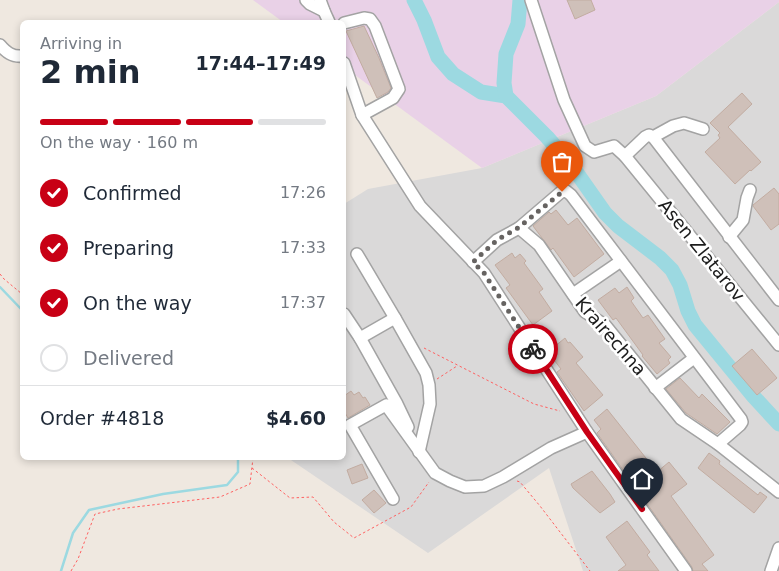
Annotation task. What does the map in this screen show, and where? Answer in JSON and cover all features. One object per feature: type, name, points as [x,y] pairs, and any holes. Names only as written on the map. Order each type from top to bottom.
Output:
[{"type":"street","points":[[306,0],[310,4],[322,6],[329,20]]},
{"type":"street","points":[[531,0],[564,100],[584,146],[594,152],[614,146],[625,156],[645,137],[649,135],[653,137],[674,126],[684,123],[703,130]]},
{"type":"street","points":[[346,22],[364,18],[370,19],[376,26],[399,88],[394,98],[362,115]]},
{"type":"street","points":[[0,45],[7,53],[20,57]]},
{"type":"street","points":[[346,69],[362,115],[420,206],[484,273],[587,432],[686,571]]},
{"type":"street","name":"Asen Zlatarov","points":[[653,137],[779,300]]},
{"type":"street","name":"Asen Zlatarov","points":[[625,156],[779,345]]},
{"type":"street","points":[[729,237],[743,220],[750,190]]},
{"type":"street","points":[[473,262],[497,240],[518,228],[562,192],[566,191],[571,194],[742,422],[740,426],[718,444]]},
{"type":"street","name":"Krairechna","points":[[518,228],[539,245],[585,312],[605,325],[681,419],[718,444],[779,492]]},
{"type":"street","points":[[357,254],[426,374],[429,385],[430,404],[419,452]]},
{"type":"street","points":[[573,294],[621,261]]},
{"type":"street","points":[[346,317],[398,404],[419,452]]},
{"type":"street","points":[[360,338],[395,318]]},
{"type":"street","points":[[655,388],[694,358]]},
{"type":"street","points":[[393,499],[347,420],[386,405],[435,473],[465,487],[484,486],[504,477],[551,448],[587,432]]},
{"type":"street","points":[[771,571],[779,548]]},
{"type":"path","points":[[0,274],[20,292]]},
{"type":"path","points":[[422,347],[534,404],[559,410]]},
{"type":"path","points":[[429,385],[457,365]]},
{"type":"path","points":[[71,571],[78,559],[95,514],[118,509],[220,497],[250,484],[253,460]]},
{"type":"path","points":[[252,468],[290,498],[313,497],[334,522],[354,538],[411,507],[435,473]]},
{"type":"path","points":[[504,477],[520,482],[590,571]]},
{"type":"shaded area","points":[[253,0],[779,0],[779,2],[656,96],[482,168],[346,68],[346,20],[280,20]]},
{"type":"shaded area","points":[[779,2],[779,571],[583,571],[549,468],[428,553],[291,460],[346,460],[346,203],[368,189],[482,168],[656,96]]},
{"type":"building","points":[[567,0],[591,0],[595,10],[575,19]]},
{"type":"building","points":[[364,26],[391,88],[388,92],[377,98],[346,31]]},
{"type":"building","points":[[742,93],[752,104],[728,127],[761,162],[735,184],[705,152],[720,138],[718,135],[720,133],[710,123]]},
{"type":"building","points":[[774,188],[779,194],[779,224],[771,230],[753,205]]},
{"type":"building","points":[[556,210],[568,225],[577,218],[604,254],[574,277],[553,248],[551,250],[533,226],[549,212],[551,214]]},
{"type":"building","points":[[512,253],[515,258],[520,254],[526,261],[524,263],[543,289],[539,292],[552,311],[533,325],[506,288],[510,285],[495,265]]},
{"type":"building","points":[[627,287],[634,298],[631,301],[643,318],[648,315],[665,339],[659,343],[671,357],[668,360],[670,363],[657,374],[616,318],[613,320],[598,300],[615,288],[619,293]]},
{"type":"building","points":[[565,338],[583,357],[576,363],[603,395],[584,411],[557,372],[561,369],[548,352]]},
{"type":"building","points":[[752,349],[777,378],[757,395],[732,366]]},
{"type":"building","points":[[680,378],[699,398],[702,394],[730,422],[717,434],[686,413],[666,389]]},
{"type":"building","points":[[351,391],[354,395],[359,392],[370,405],[348,418],[346,414],[346,395]]},
{"type":"building","points":[[607,409],[657,472],[669,462],[687,484],[671,496],[714,555],[702,564],[708,571],[693,571],[597,433],[601,429],[594,420]]},
{"type":"building","points":[[709,453],[720,461],[719,464],[758,495],[760,492],[767,497],[754,513],[698,468]]},
{"type":"building","points":[[362,464],[368,478],[352,484],[347,470]]},
{"type":"building","points":[[592,471],[615,502],[600,513],[571,484]]},
{"type":"building","points":[[374,490],[386,503],[374,513],[362,500]]},
{"type":"building","points":[[627,521],[650,552],[647,555],[659,571],[618,571],[626,565],[606,537]]},
{"type":"waterway","points":[[414,0],[438,57],[453,74],[481,92],[506,96],[547,137],[572,166],[605,213],[672,270],[680,285],[688,311],[695,325],[754,397],[779,424]]},
{"type":"waterway","points":[[506,96],[504,83],[506,54],[518,24],[520,0]]},
{"type":"waterway","points":[[0,287],[20,308]]},
{"type":"waterway","points":[[61,571],[73,533],[89,510],[163,494],[227,485],[238,472],[238,460]]},
{"type":"way so far","points":[[533,349],[484,273],[473,262],[497,240],[518,228],[562,192]]},
{"type":"route","points":[[533,349],[587,432],[642,509]]}]
